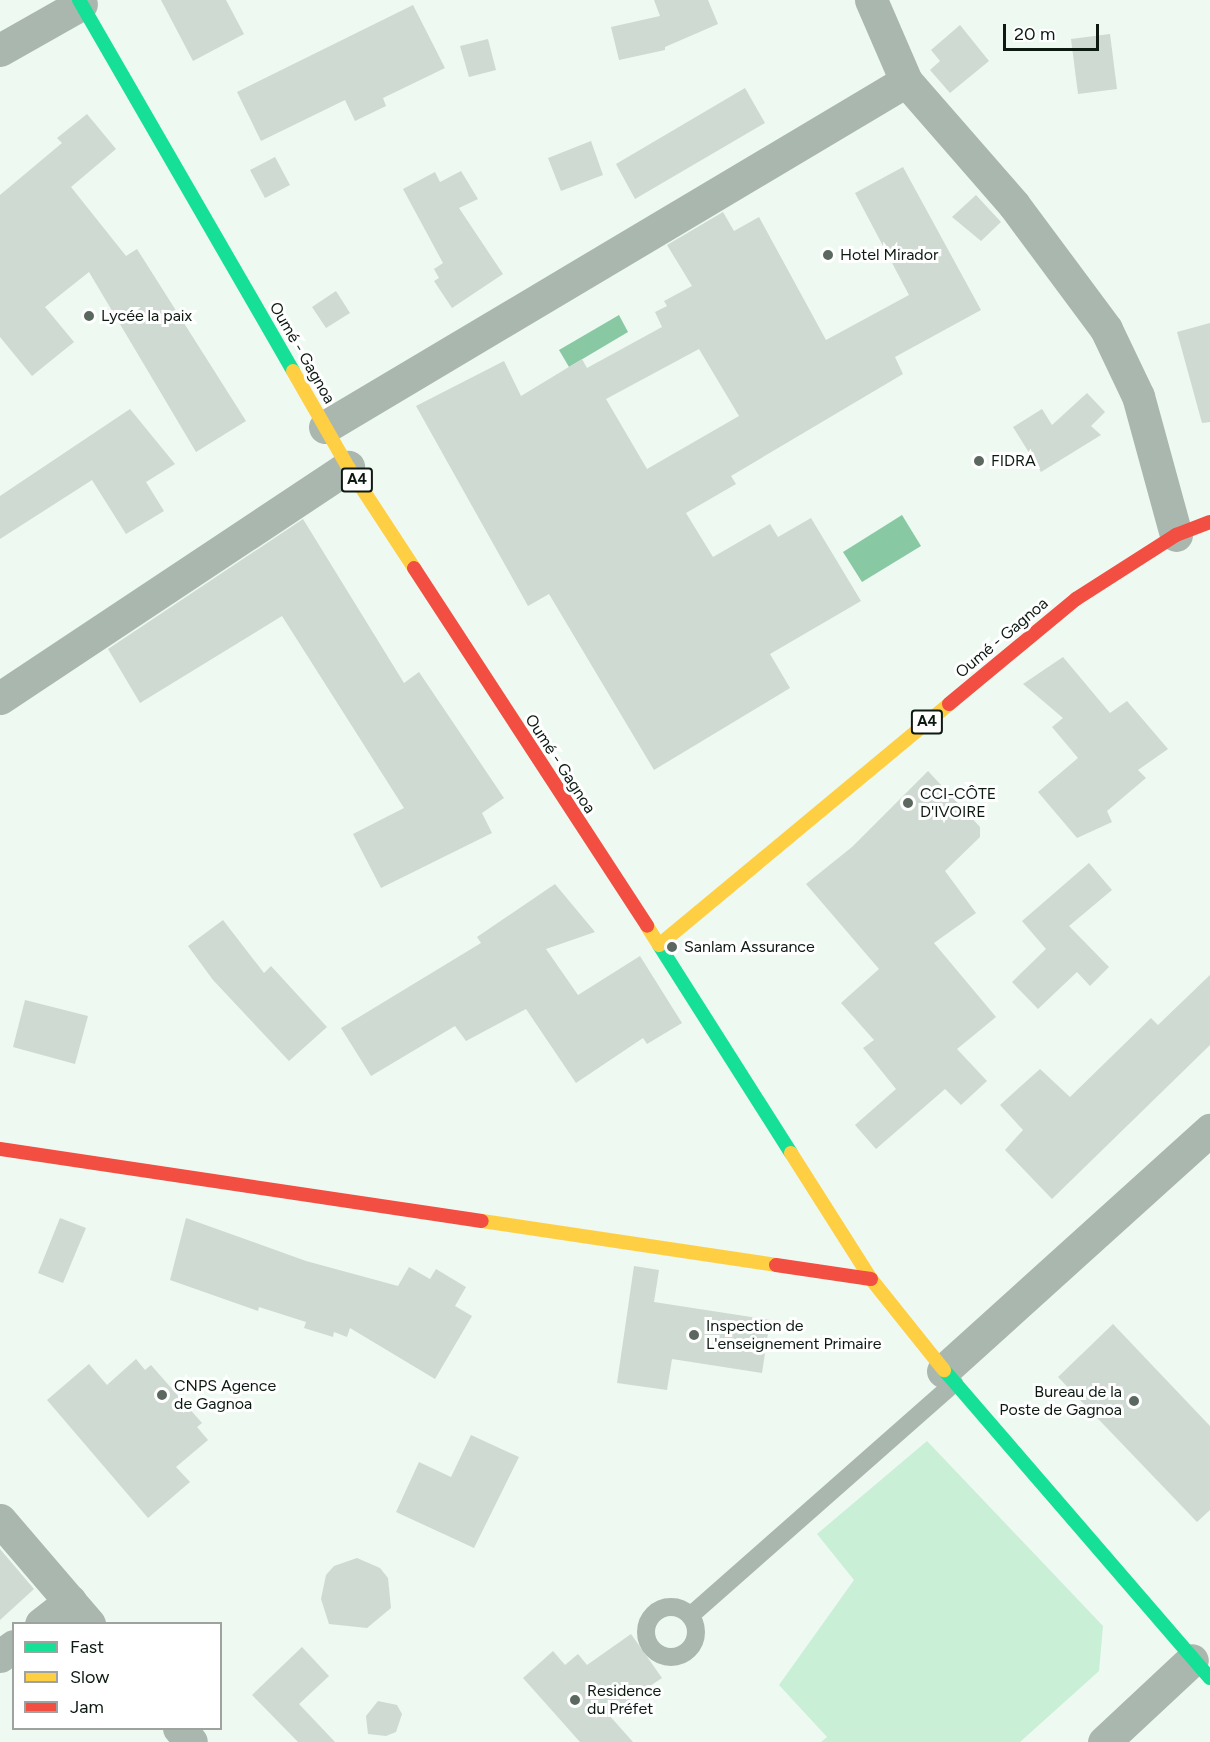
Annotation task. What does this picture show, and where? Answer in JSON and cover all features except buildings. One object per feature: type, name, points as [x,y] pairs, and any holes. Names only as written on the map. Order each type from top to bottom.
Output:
[{"type":"main road","name":"Oumé - Gagnoa","points":[[80,2],[348,467],[659,945],[1076,599],[1176,535],[1210,522]]},
{"type":"main road","points":[[659,945],[871,1280],[948,1377],[1201,1669]]},
{"type":"main road","points":[[0,1149],[871,1280]]},
{"type":"street","points":[[871,0],[906,81],[1014,205],[1106,329],[1138,396],[1176,535]]},
{"type":"street","points":[[0,50],[80,2]]},
{"type":"street","points":[[326,427],[906,81]]},
{"type":"street","points":[[0,698],[348,467]]},
{"type":"street","points":[[948,1377],[1210,1130]]},
{"type":"street","points":[[0,1520],[79,1612],[44,1622]]},
{"type":"street","points":[[1104,1742],[1201,1669]]},
{"type":"street","points":[[181,1730],[191,1742]]},
{"type":"lane","points":[[690,1616],[948,1377]]},
{"type":"shaded area","points":[[619,315],[628,332],[569,367],[559,350]]},
{"type":"shaded area","points":[[902,515],[921,546],[862,582],[843,552]]},
{"type":"shaded area","points":[[927,1441],[1103,1626],[1099,1671],[1020,1742],[821,1742],[827,1737],[779,1685],[854,1580],[817,1534]]},
{"type":"traffic: fast","points":[[79,0],[293,371]]},
{"type":"traffic: fast","points":[[659,945],[791,1153]]},
{"type":"traffic: fast","points":[[944,1370],[1210,1678]]},
{"type":"traffic: slow","points":[[293,371],[348,467],[414,568]]},
{"type":"traffic: slow","points":[[647,926],[659,945],[949,704]]},
{"type":"traffic: slow","points":[[791,1153],[871,1279],[944,1370]]},
{"type":"traffic: slow","points":[[482,1221],[776,1265]]},
{"type":"traffic: jam","points":[[949,704],[1076,599],[1176,535],[1210,522]]},
{"type":"traffic: jam","points":[[414,568],[647,926]]},
{"type":"traffic: jam","points":[[0,1149],[482,1221]]},
{"type":"traffic: jam","points":[[776,1265],[871,1279]]},
{"type":"place","name":"Hotel Mirador","points":[[828,255]]},
{"type":"place","name":"Lycée la paix","points":[[89,316]]},
{"type":"place","name":"FIDRA","points":[[979,461]]},
{"type":"place","name":"CCI-CÔTE D'IVOIRE","points":[[908,803]]},
{"type":"place","name":"Sanlam Assurance","points":[[672,947]]},
{"type":"place","name":"Inspection de L'enseignement Primaire","points":[[694,1335]]},
{"type":"place","name":"CNPS Agence de Gagnoa","points":[[162,1395]]},
{"type":"place","name":"Bureau de la Poste de Gagnoa","points":[[1134,1401]]},
{"type":"place","name":"Residence du Préfet","points":[[575,1700]]}]
